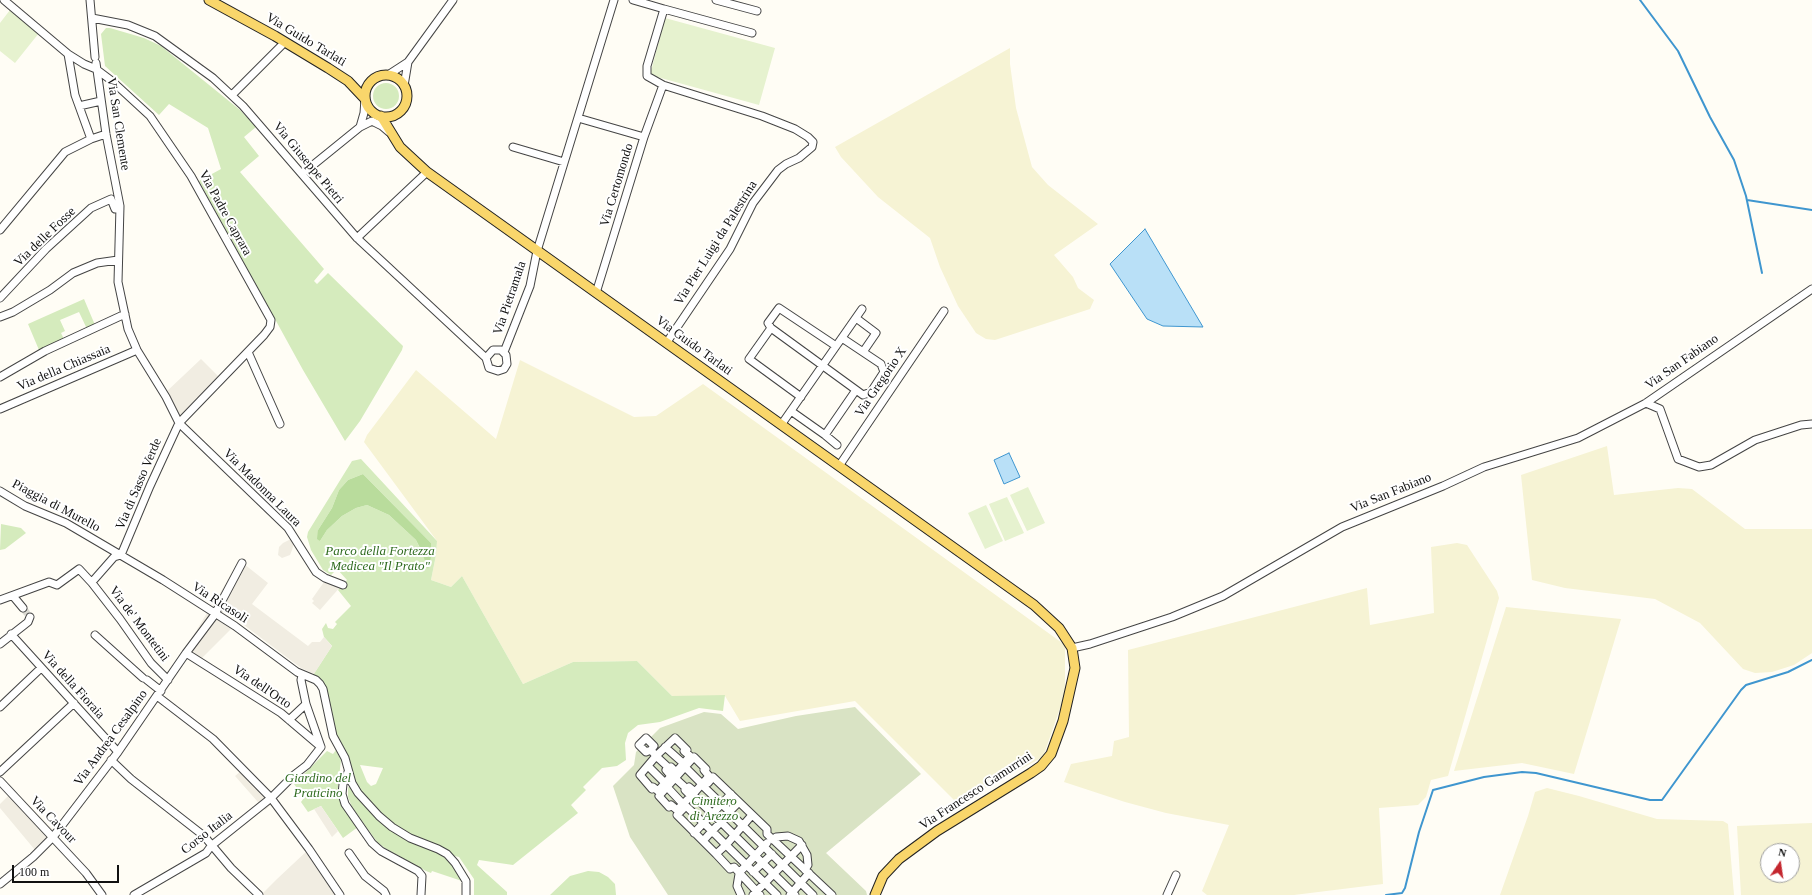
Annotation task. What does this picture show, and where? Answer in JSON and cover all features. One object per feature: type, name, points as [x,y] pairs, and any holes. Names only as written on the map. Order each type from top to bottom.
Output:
[{"type":"main road","name":"Via Guido Tarlati","points":[[209,0],[285,42],[348,81],[365,99]]},
{"type":"main road","points":[[348,81],[372,80],[382,75],[388,75],[395,77],[404,86],[406,99],[405,105],[396,114],[393,123],[393,135]]},
{"type":"main road","points":[[372,80],[365,92],[365,99],[370,110],[386,117],[396,114]]},
{"type":"main road","name":"Via Guido Tarlati","points":[[381,116],[404,152],[427,172],[987,571]]},
{"type":"main road","points":[[866,485],[898,501],[958,545],[987,571],[1036,607],[1059,628],[1072,648]]},
{"type":"main road","points":[[894,505],[935,530],[936,528]]},
{"type":"main road","name":"Via Francesco Gamurrini","points":[[875,895],[883,876],[899,859],[936,831],[1031,773],[1041,766],[1051,754],[1063,721],[1076,668],[1072,648]]},
{"type":"street","name":"Via Padre Caprara","points":[[4,0],[68,54],[84,64],[96,63],[152,119],[191,176],[271,320],[268,331],[222,379]]},
{"type":"street","name":"Via San Clemente","points":[[90,0],[101,101],[120,209],[121,219],[118,282],[125,314]]},
{"type":"street","points":[[388,75],[408,62],[453,0]]},
{"type":"street","name":"Via Pietramala","points":[[504,352],[530,286],[537,251],[614,0]]},
{"type":"street","points":[[633,0],[657,3],[664,9],[752,33]]},
{"type":"street","points":[[716,0],[757,11]]},
{"type":"street","points":[[663,85],[647,76],[647,66],[664,9]]},
{"type":"street","name":"Via Giuseppe Pietri","points":[[92,18],[128,25],[160,39],[208,74],[232,95],[264,129],[358,238],[486,358],[488,368],[498,371],[504,368],[507,364],[507,358],[504,352]]},
{"type":"street","points":[[232,95],[285,42]]},
{"type":"street","points":[[68,54],[75,95],[91,139]]},
{"type":"street","points":[[404,86],[408,62]]},
{"type":"street","name":"Via Certomondo","points":[[596,293],[644,137],[663,85]]},
{"type":"street","name":"Via Pier Luigi da Palestrina","points":[[663,85],[762,116],[794,129],[808,137],[813,142],[812,147],[799,158],[786,164],[778,170],[753,203],[730,249],[667,342]]},
{"type":"street","points":[[360,127],[364,113],[365,99]]},
{"type":"street","points":[[79,106],[101,101]]},
{"type":"street","points":[[302,174],[360,127],[381,116]]},
{"type":"street","points":[[578,118],[644,137]]},
{"type":"street","points":[[372,121],[382,126],[393,135]]},
{"type":"street","points":[[0,230],[64,152],[91,139],[106,134]]},
{"type":"street","points":[[512,147],[564,162]]},
{"type":"street","points":[[358,238],[427,172]]},
{"type":"street","name":"Via delle Fosse","points":[[0,298],[46,249],[91,208],[111,199],[115,209],[120,209]]},
{"type":"street","points":[[0,317],[25,305],[73,273],[97,263],[118,260]]},
{"type":"street","name":"Via San Fabiano","points":[[1072,648],[1090,644],[1172,617],[1223,596],[1342,527],[1444,486],[1484,467],[1578,438],[1646,403],[1812,289]]},
{"type":"street","points":[[836,346],[779,308],[768,323],[771,328],[863,395],[871,392],[884,372],[880,364],[842,338]]},
{"type":"street","points":[[782,425],[862,309]]},
{"type":"street","name":"Via Gregorio X","points":[[839,466],[944,311]]},
{"type":"street","points":[[0,377],[45,351],[125,314]]},
{"type":"street","name":"Via Madonna Laura","points":[[125,314],[128,329],[137,350],[166,397],[179,423],[288,528],[316,572],[325,578],[343,585]]},
{"type":"street","points":[[856,318],[876,333],[863,352]]},
{"type":"street","points":[[771,328],[749,359],[801,397]]},
{"type":"street","name":"Via della Chiassaia","points":[[0,409],[137,350]]},
{"type":"street","points":[[486,358],[493,350],[501,350],[504,352]]},
{"type":"street","points":[[248,352],[280,424]]},
{"type":"street","name":"Via di Sasso Verde","points":[[121,555],[155,473],[179,423],[222,379]]},
{"type":"street","points":[[825,436],[856,390]]},
{"type":"street","points":[[1646,403],[1660,409],[1678,459],[1699,467],[1711,464],[1755,440],[1801,425],[1812,424]]},
{"type":"street","points":[[791,411],[837,446]]},
{"type":"street","name":"Piaggia di Murello","points":[[0,491],[25,506],[66,523],[121,555]]},
{"type":"street","points":[[92,582],[114,557],[121,555]]},
{"type":"street","name":"Via Ricasoli","points":[[121,555],[235,626],[302,675],[316,680],[323,688],[333,736],[345,758],[352,783],[358,793],[388,823],[410,838],[447,854],[456,863],[466,881],[466,895]]},
{"type":"street","name":"Via Andrea Cesalpino","points":[[0,884],[54,837],[118,752],[186,653],[215,615],[242,563]]},
{"type":"street","name":"Via de' Montetini","points":[[14,596],[49,582],[57,585],[79,569],[92,582],[120,619],[143,654],[168,680]]},
{"type":"street","points":[[0,600],[14,596],[23,608]]},
{"type":"street","points":[[0,644],[28,622],[30,617]]},
{"type":"street","name":"Via della Fioraia","points":[[11,634],[118,752]]},
{"type":"street","points":[[95,635],[185,716],[213,739],[271,798],[309,849],[340,895]]},
{"type":"street","name":"Via dell'Orto","points":[[186,653],[247,690],[289,720],[321,747]]},
{"type":"street","points":[[0,707],[41,668]]},
{"type":"street","points":[[302,675],[306,704],[321,747]]},
{"type":"street","points":[[0,772],[74,703]]},
{"type":"street","points":[[289,720],[306,704]]},
{"type":"street","points":[[675,738],[687,750],[684,752],[690,756],[675,778],[658,791],[653,786],[652,789],[640,775],[648,766],[654,753],[665,747],[675,738]]},
{"type":"street","name":"Corso Italia","points":[[134,895],[206,853],[211,846],[271,798],[294,775],[307,765],[321,747]]},
{"type":"street","points":[[665,747],[813,895]]},
{"type":"street","points":[[654,753],[668,768],[666,770],[671,776],[659,796],[669,807],[671,805],[677,810],[695,796],[709,776],[704,770],[706,769],[694,757],[676,772],[672,767],[670,769],[668,768]]},
{"type":"street","points":[[111,760],[131,779],[204,836],[211,846],[259,895]]},
{"type":"street","points":[[648,766],[685,805],[777,895]]},
{"type":"street","points":[[348,772],[343,784],[342,794],[345,804],[372,843],[381,851],[418,871],[422,876],[421,895]]},
{"type":"street","points":[[687,789],[689,787],[695,792],[713,777],[767,829],[767,834],[831,895]]},
{"type":"street","points":[[675,778],[687,789],[685,790],[691,796],[677,815],[730,869],[734,867],[756,894],[773,874],[802,845]]},
{"type":"street","name":"Via Cavour","points":[[0,781],[3,791],[54,837],[86,873],[102,895]]},
{"type":"street","points":[[694,833],[731,794]]},
{"type":"street","points":[[695,796],[734,836],[755,856],[773,874],[792,894],[801,883],[807,872],[807,858],[802,845],[799,841],[788,836],[776,837],[772,839],[764,846],[755,856],[739,874],[737,886],[741,895]]},
{"type":"street","points":[[703,841],[739,802]]},
{"type":"street","points":[[716,854],[726,845],[752,815]]},
{"type":"street","points":[[349,853],[364,876],[384,891],[386,895]]},
{"type":"street","points":[[753,872],[772,854]]},
{"type":"street","points":[[1166,895],[1176,875]]},
{"type":"shaded area","points":[[1010,48],[1010,64],[1016,108],[1032,167],[1048,185],[1098,224],[1054,255],[1073,277],[1078,288],[1094,300],[1090,309],[995,340],[986,339],[976,333],[958,306],[940,267],[930,238],[878,197],[841,157],[835,147]]},
{"type":"shaded area","points":[[201,359],[219,377],[178,418],[165,393]]},
{"type":"shaded area","points":[[520,360],[634,417],[656,416],[703,384],[1065,645],[1065,694],[1043,757],[957,803],[855,701],[740,721],[725,696],[672,696],[637,661],[573,662],[523,684],[462,576],[451,587],[431,580],[437,541],[364,442],[367,435],[416,370],[496,439]]},
{"type":"shaded area","points":[[1607,446],[1614,495],[1678,488],[1692,489],[1745,529],[1812,529],[1812,653],[1794,665],[1772,672],[1755,673],[1743,669],[1700,623],[1655,599],[1565,588],[1532,580],[1521,475]]},
{"type":"shaded area","points":[[291,539],[294,543],[290,555],[282,558],[278,555],[279,547]]},
{"type":"shaded area","points":[[1457,543],[1467,545],[1497,591],[1499,598],[1448,776],[1431,780],[1426,797],[1418,805],[1379,808],[1383,884],[1294,895],[1207,895],[1202,891],[1229,825],[1166,813],[1125,802],[1064,782],[1071,764],[1112,756],[1114,741],[1129,737],[1128,650],[1367,588],[1370,625],[1434,613],[1431,547]]},
{"type":"shaded area","points":[[239,560],[268,583],[252,604],[308,646],[312,642],[320,642],[324,637],[332,646],[314,674],[301,668],[224,610],[221,615],[211,609]]},
{"type":"shaded area","points":[[324,582],[341,586],[320,610],[312,603],[314,601],[312,599]]},
{"type":"shaded area","points":[[1506,607],[1621,619],[1574,774],[1522,763],[1454,771]]},
{"type":"shaded area","points":[[207,613],[231,629],[200,660],[187,651],[192,643],[190,641]]},
{"type":"shaded area","points":[[241,771],[273,803],[265,810],[235,776]]},
{"type":"shaded area","points":[[1547,788],[1657,819],[1723,821],[1728,824],[1734,895],[1500,895],[1535,792]]},
{"type":"shaded area","points":[[14,790],[54,831],[35,850],[0,808],[0,804]]},
{"type":"shaded area","points":[[321,806],[338,831],[332,837],[314,809]]},
{"type":"shaded area","points":[[1812,823],[1812,895],[1741,895],[1737,826]]},
{"type":"shaded area","points":[[309,849],[340,895],[261,895],[277,879]]},
{"type":"green space","points":[[10,10],[39,33],[15,63],[0,51],[0,23]]},
{"type":"green space","points":[[665,18],[775,48],[759,105],[650,75]]},
{"type":"green space","points":[[106,28],[144,38],[161,46],[240,110],[256,127],[244,137],[259,156],[240,172],[324,269],[314,281],[317,284],[328,273],[403,346],[360,421],[345,441],[303,370],[199,181],[221,169],[208,128],[169,104],[159,115],[105,66],[101,34]]},
{"type":"green space","points":[[386,83],[395,87],[399,96],[395,105],[386,109],[377,105],[373,96],[377,87]]},
{"type":"green space","points":[[84,299],[95,325],[87,329],[79,312],[60,320],[65,331],[61,333],[64,339],[39,350],[28,324]]},
{"type":"green space","name":"Parco della Fortezza Medicea \"Il Prato\"","points":[[361,459],[437,541],[431,580],[451,587],[462,576],[523,684],[573,662],[637,661],[672,696],[725,695],[723,711],[699,708],[660,722],[638,725],[628,733],[625,743],[626,760],[617,766],[602,768],[583,787],[586,790],[571,805],[578,813],[513,865],[479,860],[477,865],[507,892],[507,895],[474,895],[474,879],[459,857],[447,854],[392,827],[358,793],[333,736],[323,689],[311,678],[332,646],[324,637],[322,629],[326,623],[328,628],[333,629],[337,624],[335,622],[351,606],[338,590],[347,580],[337,569],[331,575],[323,570],[311,550],[307,537],[308,532],[352,461]],"holes":[[[363,474],[431,543],[424,557],[416,540],[389,515],[367,505],[356,508],[342,516],[327,530],[320,541],[318,530],[332,508],[339,490],[348,480]],[[360,765],[383,768],[376,784],[371,786],[367,782]]]},
{"type":"green space","points":[[363,474],[431,543],[431,557],[428,569],[416,540],[389,515],[367,505],[356,508],[342,516],[327,530],[320,541],[317,539],[318,530],[332,508],[339,490],[348,480]]},
{"type":"green space","points":[[1028,487],[1045,523],[1027,531],[1010,495]]},
{"type":"green space","points":[[1007,497],[1024,533],[1005,541],[989,504]]},
{"type":"green space","points":[[986,505],[1003,541],[985,549],[968,513]]},
{"type":"green space","points":[[1,524],[21,528],[26,533],[5,549],[0,550]]},
{"type":"green space","name":"Cimitero di Arezzo","points":[[855,707],[921,774],[826,853],[866,891],[867,895],[668,895],[630,837],[613,786],[634,765],[636,752],[660,728],[704,712],[721,714],[738,729],[796,716]]},
{"type":"green space","name":"Giardino del Praticino","points":[[336,750],[341,760],[337,795],[358,827],[343,838],[321,806],[308,812],[301,802],[304,798],[294,784],[327,751],[333,754]]},
{"type":"green space","points":[[350,785],[368,810],[446,856],[453,864],[462,881],[432,871],[431,873],[426,871],[377,842],[352,807],[348,797],[348,788]]},
{"type":"green space","points":[[588,871],[599,872],[608,877],[615,884],[616,895],[550,895],[570,876]]},
{"type":"water","points":[[1145,229],[1203,327],[1163,326],[1147,319],[1110,264]]},
{"type":"water","points":[[1009,453],[1020,477],[1004,484],[994,460]]},
{"type":"waterway","points":[[1640,0],[1678,51],[1710,117],[1734,160],[1746,196],[1762,273]]},
{"type":"waterway","points":[[1747,200],[1812,210]]},
{"type":"waterway","points":[[1386,895],[1402,893],[1405,888],[1419,832],[1433,790],[1484,777],[1522,772],[1536,773],[1650,800],[1662,800],[1746,685],[1788,672],[1812,660]]},
{"type":"tunnel","points":[[23,608],[30,617]]}]
